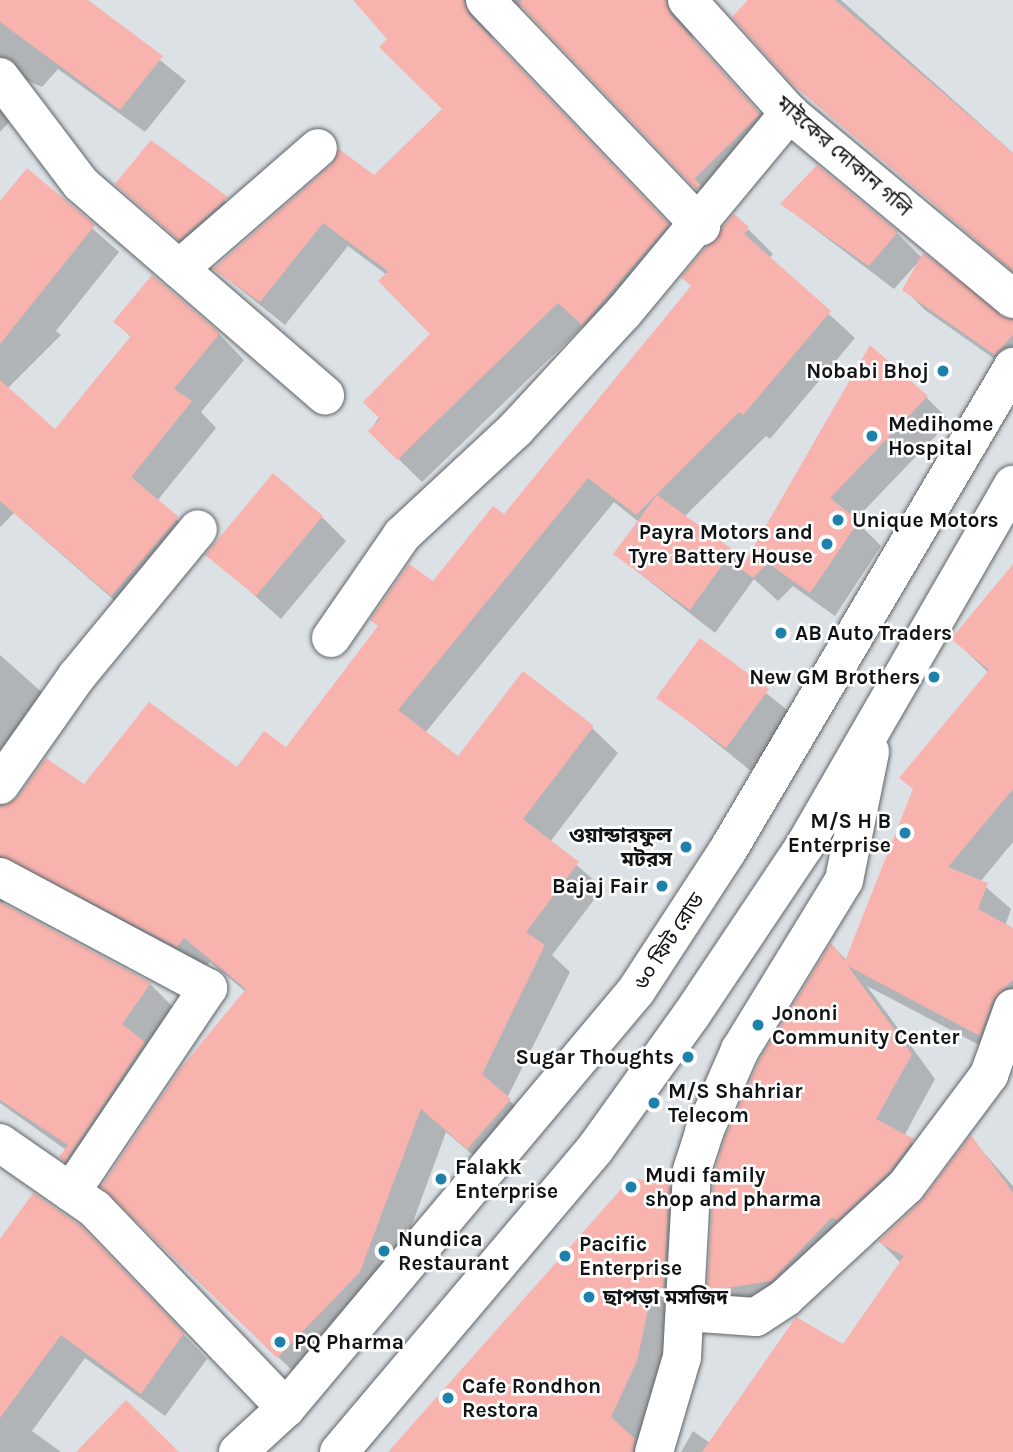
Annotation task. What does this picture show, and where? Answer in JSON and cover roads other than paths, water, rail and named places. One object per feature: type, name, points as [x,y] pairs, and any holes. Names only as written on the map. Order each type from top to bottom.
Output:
[{"type":"street","points":[[485,0],[701,226]]},
{"type":"street","name":"মাইকের দোকান গলি","points":[[687,0],[789,113],[1013,299]]},
{"type":"street","points":[[0,77],[81,184],[324,396]]},
{"type":"street","points":[[331,638],[402,535],[516,429],[701,226],[789,113]]},
{"type":"street","points":[[179,269],[318,148]]},
{"type":"street","name":"৬০ ফিট রোড","points":[[239,1452],[286,1408],[636,991],[728,850],[1013,367]]},
{"type":"street","points":[[344,1450],[594,1149],[676,1037],[805,845],[890,692],[1013,485]]},
{"type":"street","points":[[0,785],[77,676],[198,530]]},
{"type":"street","points":[[654,1452],[682,1357],[692,1170],[704,1132],[740,1050],[844,880],[860,783],[890,692]]},
{"type":"street","points":[[0,877],[208,988],[71,1192]]},
{"type":"street","points":[[686,1311],[756,1317],[796,1289],[906,1186],[989,1075],[1013,1008]]},
{"type":"street","points":[[0,1143],[95,1209],[286,1408]]},
{"type":"place","name":"Nobabi Bhoj","points":[[943,371]]},
{"type":"place","name":"Medihome Hospital","points":[[872,436]]},
{"type":"place","name":"Unique Motors","points":[[838,520]]},
{"type":"place","name":"Payra Motors and Tyre Battery House","points":[[827,544]]},
{"type":"place","name":"AB Auto Traders","points":[[781,633]]},
{"type":"place","name":"New GM Brothers","points":[[934,677]]},
{"type":"place","name":"M/S H B Enterprise","points":[[905,833]]},
{"type":"place","name":"ওয়ান্ডারফুল মটরস","points":[[686,847]]},
{"type":"place","name":"Bajaj Fair","points":[[662,886]]},
{"type":"place","name":"Jononi Community Center","points":[[758,1025]]},
{"type":"place","name":"Sugar Thoughts","points":[[688,1057]]},
{"type":"place","name":"M/S Shahriar Telecom","points":[[654,1103]]},
{"type":"place","name":"Falakk Enterprise","points":[[441,1179]]},
{"type":"place","name":"Mudi family shop and pharma","points":[[631,1187]]},
{"type":"place","name":"Nundica Restaurant","points":[[384,1251]]},
{"type":"place","name":"Pacific Enterprise","points":[[565,1256]]},
{"type":"place","name":"ছাপড়া মসজিদ","points":[[589,1297]]},
{"type":"place","name":"PQ Pharma","points":[[280,1342]]},
{"type":"place","name":"Cafe Rondhon Restora","points":[[448,1398]]}]
